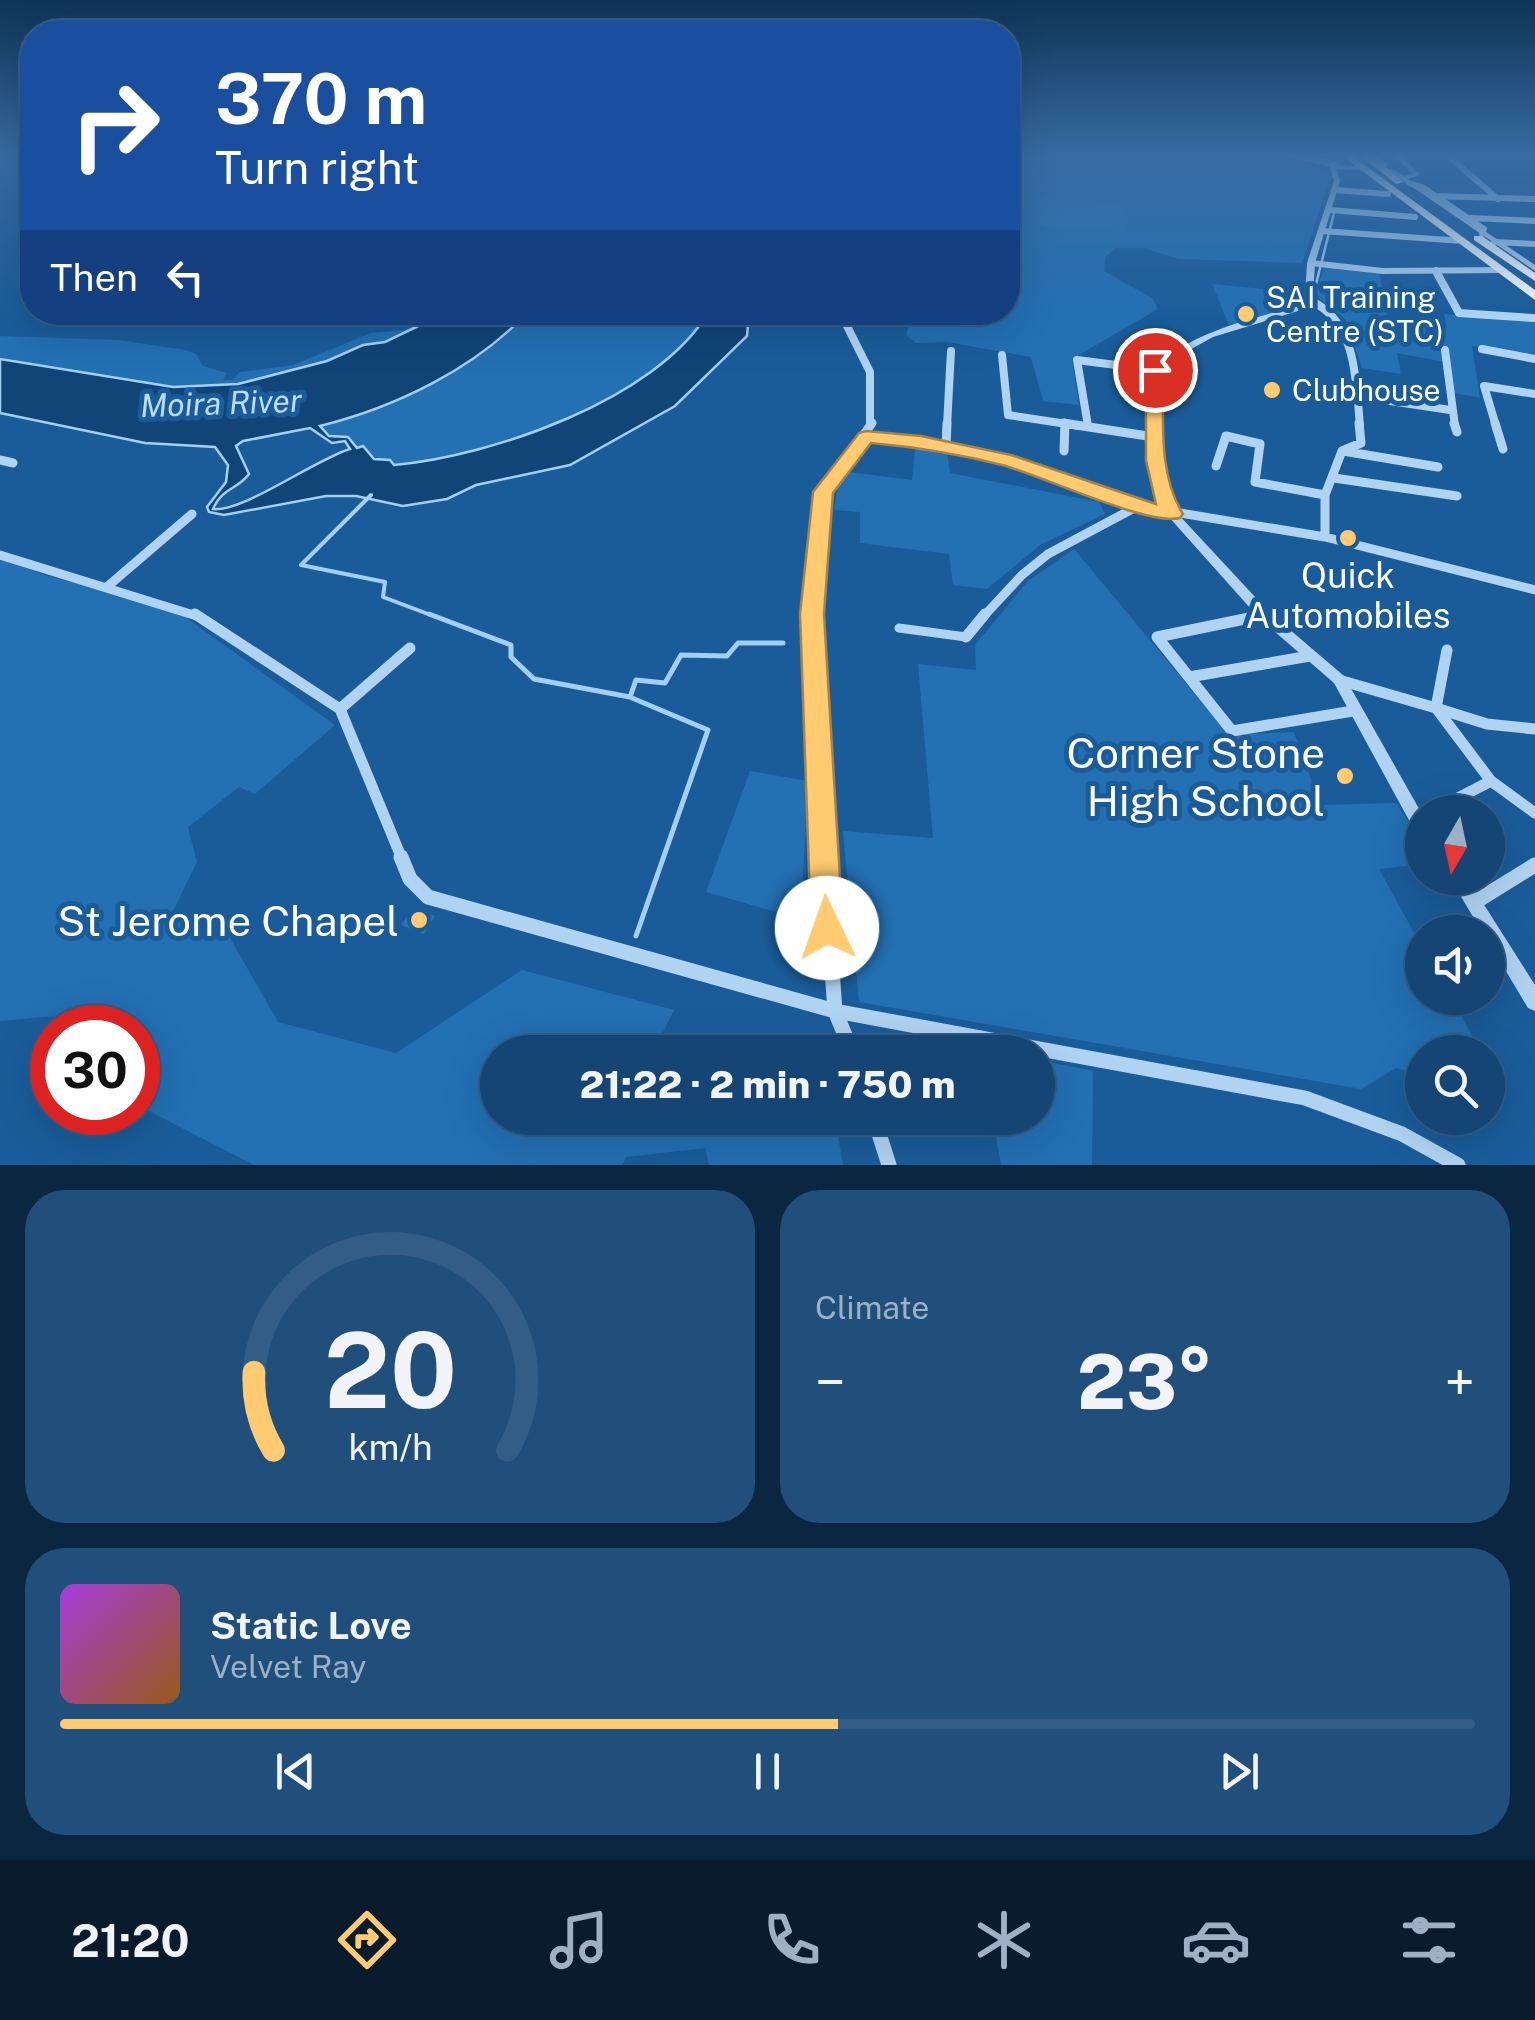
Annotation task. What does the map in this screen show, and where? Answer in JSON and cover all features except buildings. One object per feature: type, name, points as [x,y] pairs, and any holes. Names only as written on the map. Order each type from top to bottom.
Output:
[{"type":"highway","points":[[1418,209],[1535,292]]},
{"type":"highway","points":[[1424,209],[1535,292]]},
{"type":"highway","points":[[1438,209],[1535,278]]},
{"type":"street","points":[[1447,209],[1535,270]]},
{"type":"street","points":[[1454,209],[1484,229],[1482,234]]},
{"type":"street","points":[[1342,451],[1361,443],[1357,396],[1337,317],[1309,296],[1312,262],[1330,210],[1416,217]]},
{"type":"street","points":[[1467,218],[1535,222]]},
{"type":"street","points":[[1322,232],[1463,241]]},
{"type":"street","points":[[1494,242],[1535,244]]},
{"type":"street","points":[[1519,258],[1535,262]]},
{"type":"street","points":[[1312,262],[1382,271],[1502,270]]},
{"type":"street","points":[[1436,270],[1459,313],[1533,318]]},
{"type":"street","points":[[1317,304],[1240,325],[1173,351],[1155,370],[1158,400],[1154,436],[1164,500],[1172,514],[1264,615],[1338,680],[1405,795]]},
{"type":"street","points":[[845,1035],[836,1011],[820,809],[812,614],[823,492],[866,437],[872,423],[870,372],[846,325]]},
{"type":"street","points":[[1482,349],[1535,360]]},
{"type":"street","points":[[1445,350],[1450,410],[1457,432]]},
{"type":"street","points":[[946,448],[951,351]]},
{"type":"street","points":[[1002,355],[1008,414],[1154,436]]},
{"type":"street","points":[[1088,426],[1077,360],[1155,370]]},
{"type":"street","points":[[1503,449],[1484,386],[1535,394]]},
{"type":"street","points":[[1357,396],[1450,410]]},
{"type":"street","points":[[1064,451],[1065,422]]},
{"type":"street","points":[[1216,466],[1226,436],[1260,444],[1255,482],[1325,496]]},
{"type":"street","points":[[866,437],[946,448],[1058,475],[1138,506],[1324,536],[1452,572],[1535,590]]},
{"type":"street","points":[[1342,451],[1438,467]]},
{"type":"street","points":[[1324,536],[1325,496],[1342,451]]},
{"type":"street","points":[[0,460],[13,463]]},
{"type":"street","points":[[1334,478],[1457,496]]},
{"type":"street","points":[[899,628],[966,637],[998,598],[1033,565],[1061,546],[1124,519],[1138,506]]},
{"type":"street","points":[[108,586],[192,514]]},
{"type":"street","points":[[0,555],[197,615],[340,708],[410,878],[428,897],[836,1011],[1305,1098],[1402,1134],[1458,1165]]},
{"type":"street","points":[[1264,615],[1157,637],[1232,731],[1353,711]]},
{"type":"street","points":[[340,708],[410,648]]},
{"type":"street","points":[[1447,650],[1436,708],[1492,782],[1535,813]]},
{"type":"street","points":[[1190,677],[1310,656]]},
{"type":"street","points":[[1338,680],[1487,724],[1535,729]]},
{"type":"street","points":[[1466,795],[1492,782]]},
{"type":"street","points":[[1475,902],[1535,865]]},
{"type":"street","points":[[1470,895],[1535,1002]]},
{"type":"street","points":[[879,1135],[889,1165]]},
{"type":"shaded area","points":[[1020,209],[1320,209],[1302,263],[1179,259],[1143,248],[1117,248],[1106,256],[1104,271],[1152,298],[1158,309],[1072,359],[1079,405],[1043,401],[1031,357],[947,342],[916,343],[906,335],[909,325],[1020,325]]},
{"type":"shaded area","points":[[1325,265],[1379,272],[1388,319],[1447,328],[1444,314],[1535,319],[1535,358],[1472,346],[1480,398],[1454,393],[1450,363],[1397,353],[1401,374],[1362,368],[1346,320],[1315,295]]},
{"type":"shaded area","name":"SAI Training Centre (STC)","points":[[1212,284],[1296,292],[1305,304],[1229,325]]},
{"type":"shaded area","points":[[421,325],[327,361],[238,384],[173,387],[0,359],[0,336],[118,340],[186,350],[196,354],[203,366],[227,373],[223,380],[232,380],[240,372],[293,365],[371,333]]},
{"type":"shaded area","points":[[514,325],[698,325],[650,373],[611,397],[567,419],[476,450],[393,465],[390,460],[373,456],[346,440],[329,436],[319,426],[481,355]]},
{"type":"shaded area","points":[[915,449],[947,451],[950,473],[1099,502],[1105,514],[1040,545],[987,589],[953,585],[949,554],[860,543],[860,512],[834,510],[840,471],[912,480]]},
{"type":"shaded area","points":[[1074,549],[1229,735],[1294,732],[1320,805],[1396,803],[1405,816],[1405,866],[1379,869],[1405,916],[1405,1015],[1461,1015],[1472,1035],[1405,1035],[1405,1070],[1396,1068],[1361,1089],[859,1002],[843,831],[933,838],[918,664],[976,670],[975,645],[1028,581]]},
{"type":"shaded area","points":[[0,558],[185,617],[335,725],[255,794],[239,787],[188,827],[197,862],[170,917],[229,936],[278,1022],[396,1053],[522,970],[674,1010],[662,1035],[480,1035],[480,1135],[838,1135],[843,1165],[709,1165],[705,1148],[626,1157],[622,1165],[254,1165],[160,1117],[160,1005],[30,1005],[30,1018],[0,1021]]},
{"type":"shaded area","points":[[750,771],[808,781],[801,919],[706,892]]},
{"type":"shaded area","points":[[1055,1063],[1093,1071],[1092,1165],[1001,1165],[996,1135],[1055,1135]]},
{"type":"water","name":"Moira River","points":[[421,325],[514,325],[483,352],[432,383],[377,408],[320,426],[329,436],[348,437],[374,459],[390,460],[394,465],[477,450],[568,418],[650,372],[698,325],[748,325],[747,336],[675,406],[570,465],[476,485],[447,499],[403,506],[356,496],[326,496],[224,515],[209,512],[207,507],[226,482],[228,465],[215,447],[145,443],[0,413],[0,359],[173,387],[238,384],[327,361],[363,345],[385,342]],"holes":[[[310,428],[332,443],[345,441],[350,449],[242,503],[213,509],[221,496],[249,474],[236,446],[243,441]]]},
{"type":"waterway","points":[[1313,296],[1335,209]]},
{"type":"waterway","points":[[371,495],[301,565],[385,582],[383,597],[436,617]]},
{"type":"waterway","points":[[429,614],[511,645],[511,657],[534,679],[630,697],[636,680],[665,683],[681,655],[727,656],[738,643],[783,643]]},
{"type":"waterway","points":[[632,698],[708,730],[636,936]]},
{"type":"place","name":"SAI Training Centre (STC)","points":[[1246,314]]},
{"type":"place","name":"Clubhouse","points":[[1272,390]]},
{"type":"place","name":"Quick Automobiles","points":[[1348,538]]},
{"type":"place","name":"Corner Stone High School","points":[[1345,776]]},
{"type":"place","name":"St Jerome Chapel","points":[[419,920]]},
{"type":"route","points":[[827,928],[812,614],[823,492],[866,437],[921,442],[1004,459],[1172,514],[1164,500],[1156,460],[1155,370]]}]
